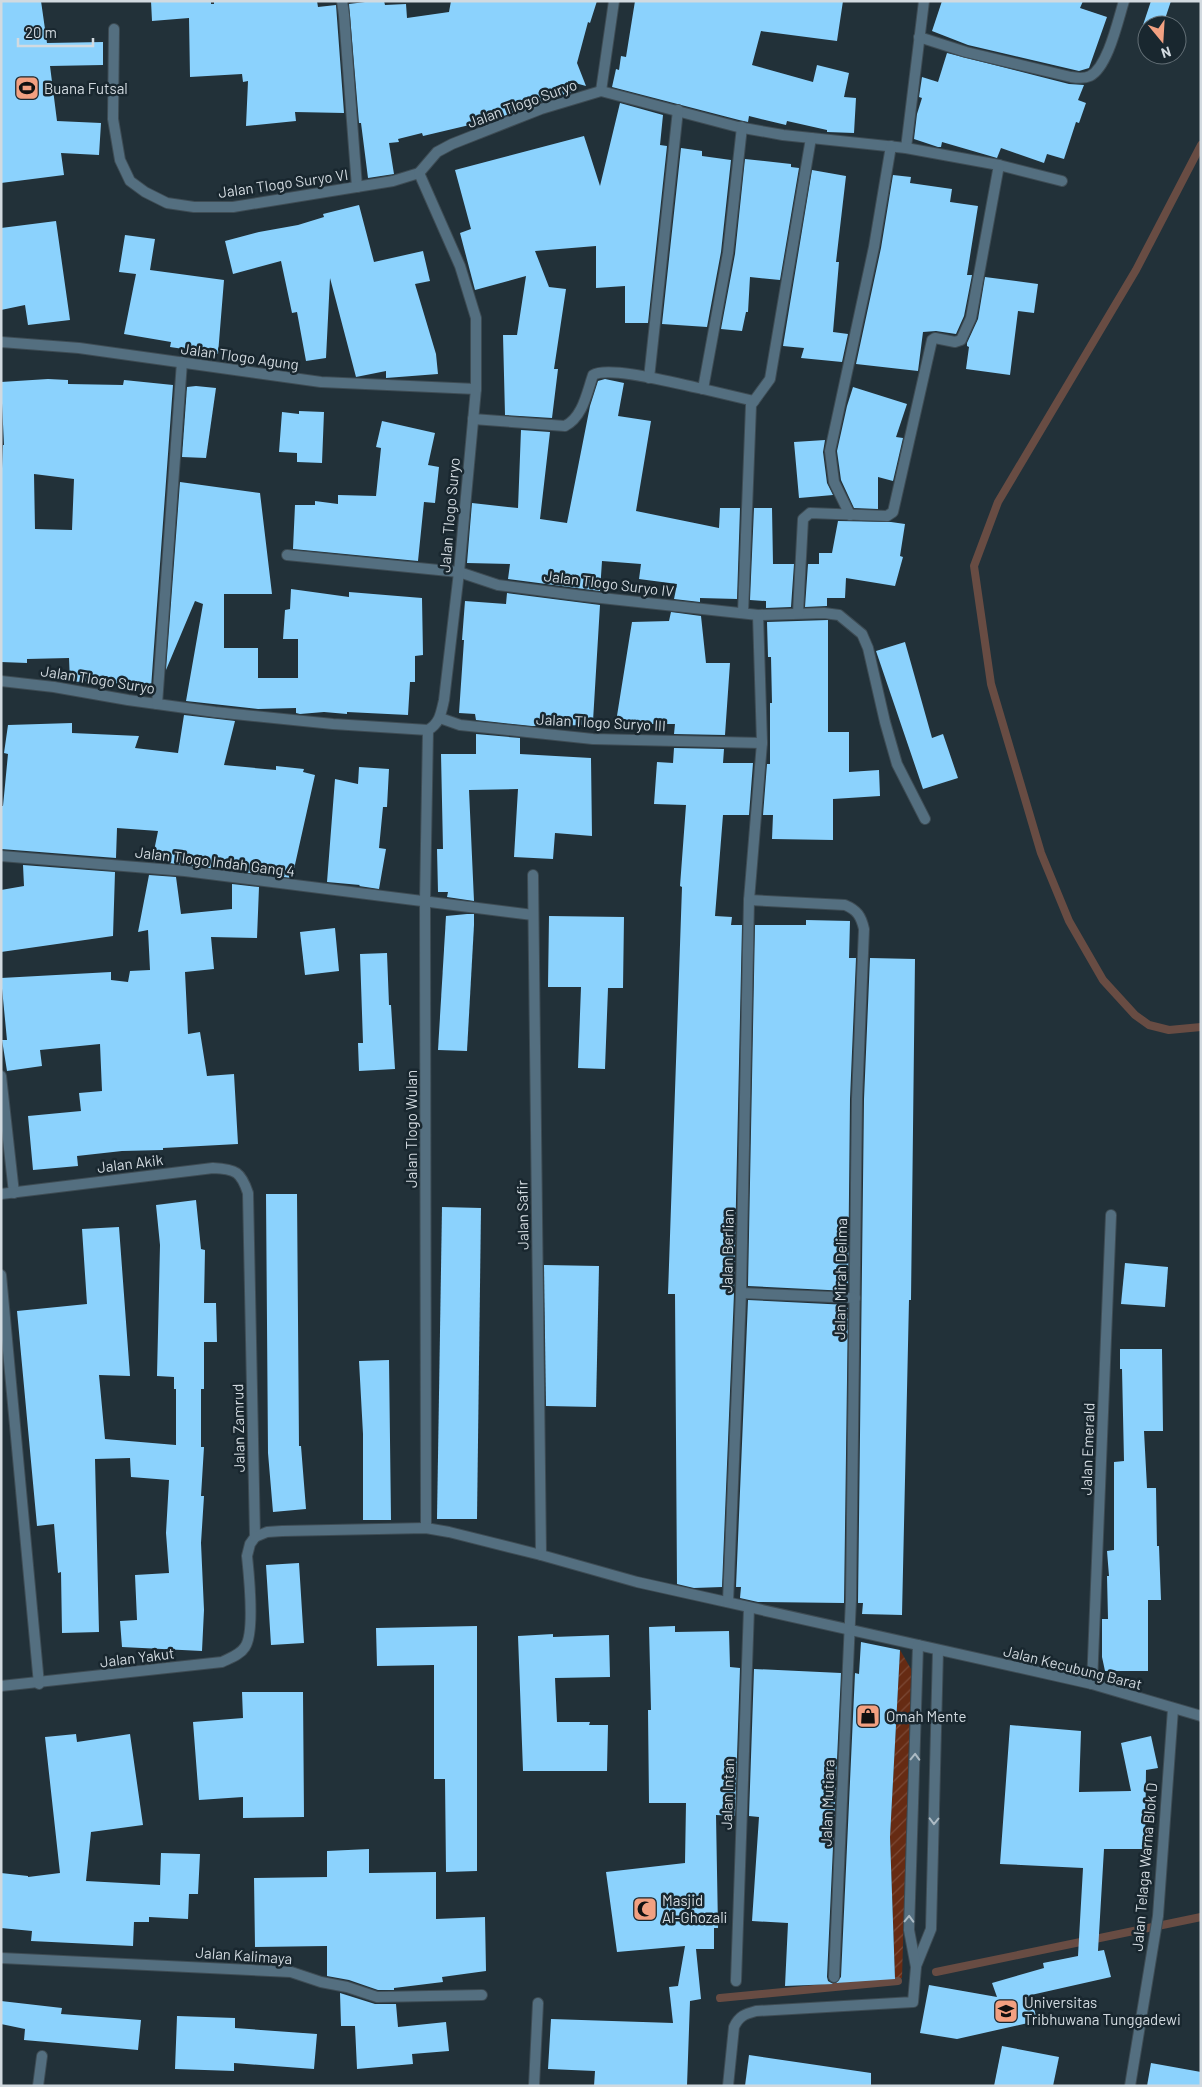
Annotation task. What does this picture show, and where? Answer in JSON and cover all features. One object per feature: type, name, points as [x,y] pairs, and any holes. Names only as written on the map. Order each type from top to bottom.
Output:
[{"type":"street","points":[[342,1],[357,188]]},
{"type":"street","name":"Jalan Tlogo Suryo","points":[[440,718],[459,572],[476,388],[476,318],[460,266],[419,173],[437,152],[452,144],[541,109],[601,92],[614,1]]},
{"type":"street","points":[[906,148],[924,1]]},
{"type":"street","points":[[919,37],[966,52],[1082,78],[1091,75],[1099,68],[1108,52],[1124,1]]},
{"type":"street","name":"Jalan Tlogo Suryo VI","points":[[114,29],[113,120],[120,160],[130,181],[145,192],[167,203],[194,208],[233,207],[357,188],[393,181],[419,173]]},
{"type":"street","points":[[601,92],[742,127],[811,138],[906,148],[999,165],[1062,182]]},
{"type":"street","points":[[649,378],[678,110]]},
{"type":"street","points":[[703,389],[728,253],[742,127]]},
{"type":"street","points":[[743,613],[752,405],[770,379],[811,138]]},
{"type":"street","points":[[850,514],[834,482],[830,451],[874,247],[891,146]]},
{"type":"street","points":[[798,614],[803,519],[810,513],[887,516],[893,512],[932,340],[935,338],[957,342],[962,340],[971,318],[999,165]]},
{"type":"street","name":"Jalan Tlogo Agung","points":[[1,342],[79,348],[321,382],[476,388]]},
{"type":"street","points":[[157,704],[182,362]]},
{"type":"street","points":[[473,419],[565,426],[577,416],[593,375],[598,372],[615,372],[649,378],[754,401]]},
{"type":"street","name":"Jalan Tlogo Suryo IV","points":[[287,555],[459,572],[507,586],[583,596],[758,615],[824,613],[839,615],[862,634],[868,648],[884,722],[897,764],[925,819]]},
{"type":"street","name":"Jalan Berlian","points":[[728,1602],[741,1293],[748,900],[762,743],[758,615]]},
{"type":"street","name":"Jalan Tlogo Suryo","points":[[1,681],[54,686],[215,712],[324,723],[428,730]]},
{"type":"street","points":[[428,730],[440,718]]},
{"type":"street","name":"Jalan Tlogo Suryo III","points":[[440,718],[460,725],[593,740],[762,743]]},
{"type":"street","name":"Jalan Tlogo Wulan","points":[[426,1528],[425,901],[428,730]]},
{"type":"street","name":"Jalan Tlogo Indah Gang 4","points":[[1,856],[185,871],[533,915]]},
{"type":"street","name":"Jalan Safir","points":[[533,875],[541,1554]]},
{"type":"street","name":"Jalan Mirah Delima","points":[[748,900],[845,905],[855,909],[864,929],[857,1100],[850,1630]]},
{"type":"street","points":[[1,1076],[14,1193]]},
{"type":"street","name":"Jalan Akik","points":[[1,1194],[226,1168],[237,1172],[244,1180],[248,1194]]},
{"type":"street","name":"Jalan Zamrud","points":[[238,1655],[246,1646],[250,1631],[247,1556],[250,1544],[255,1537],[248,1194]]},
{"type":"street","name":"Jalan Emerald","points":[[1092,1684],[1111,1215]]},
{"type":"street","points":[[1,1275],[38,1684]]},
{"type":"street","points":[[741,1293],[855,1298]]},
{"type":"street","name":"Jalan Kecubung Barat","points":[[255,1537],[267,1532],[282,1531],[426,1528],[450,1532],[541,1554],[637,1582],[1092,1684],[1201,1716]]},
{"type":"street","name":"Jalan Intan","points":[[736,1981],[749,1608]]},
{"type":"street","name":"Jalan Mutiara","points":[[834,1977],[850,1630]]},
{"type":"street","points":[[728,2086],[734,2027],[737,2020],[743,2015],[756,2011],[913,2002],[916,1968],[909,1930],[918,1645]]},
{"type":"street","points":[[916,1968],[931,1929],[938,1650]]},
{"type":"street","name":"Jalan Yakut","points":[[1,1686],[38,1684],[222,1662],[238,1655]]},
{"type":"street","name":"Jalan Telaga Warna Blok D","points":[[1130,2086],[1158,1916],[1173,1709]]},
{"type":"street","name":"Jalan Kalimaya","points":[[1,1958],[291,1972],[377,1997],[482,1995]]},
{"type":"street","points":[[534,2086],[538,2003]]},
{"type":"street","points":[[38,2086],[42,2056]]},
{"type":"shaded area","points":[[900,1650],[911,1669],[911,1674],[902,1978],[895,1979],[890,1836]]},
{"type":"building","name":"Buana Futsal","points":[[1,1],[41,1],[47,43],[103,42],[103,65],[50,66],[57,121],[101,123],[99,155],[61,153],[64,175],[1,183]]},
{"type":"building","points":[[151,1],[211,1],[211,4],[214,4],[214,1],[317,1],[318,7],[336,5],[344,113],[295,112],[296,121],[246,126],[248,81],[243,82],[242,74],[190,77],[189,18],[152,21]]},
{"type":"building","points":[[384,1],[385,5],[406,4],[407,18],[449,12],[451,1],[597,1],[590,23],[588,22],[577,63],[586,86],[568,81],[571,93],[539,102],[499,118],[423,136],[422,133],[398,139],[399,142],[389,143],[394,174],[368,178],[361,123],[359,123],[349,4]]},
{"type":"building","points":[[635,1],[843,1],[837,41],[761,31],[752,65],[813,82],[817,65],[849,73],[844,97],[856,98],[854,133],[827,132],[827,130],[787,121],[786,125],[749,116],[748,122],[612,87],[616,69],[619,70],[621,56],[626,57]]},
{"type":"building","points":[[942,1],[1083,1],[1080,8],[1107,17],[1089,68],[1079,71],[968,45],[932,31]]},
{"type":"building","points":[[1151,1],[1171,1],[1166,15],[1146,15]]},
{"type":"building","points":[[947,53],[1069,84],[1084,85],[1078,100],[1086,103],[1079,123],[1076,122],[1064,159],[1047,154],[1044,163],[1001,148],[997,158],[942,142],[941,147],[938,147],[914,139],[917,114],[922,98],[919,97],[922,77],[938,82]]},
{"type":"building","points":[[620,103],[663,115],[660,145],[667,146],[648,323],[625,323],[625,286],[596,288],[596,246],[535,251],[549,287],[566,289],[554,369],[558,369],[552,418],[505,415],[503,335],[517,335],[526,276],[475,290],[460,233],[471,229],[455,170],[584,136],[600,186]]},
{"type":"building","points":[[681,148],[702,151],[702,156],[731,160],[721,252],[707,327],[662,324]]},
{"type":"building","points":[[745,159],[791,164],[791,167],[799,168],[780,280],[750,277],[748,312],[746,312],[742,331],[721,329],[735,254]]},
{"type":"building","points":[[812,170],[846,176],[836,262],[839,262],[833,332],[848,334],[842,362],[801,358],[804,348],[783,346]]},
{"type":"building","points":[[893,175],[911,177],[910,183],[952,189],[950,202],[978,206],[967,275],[972,275],[964,316],[956,334],[936,331],[923,332],[918,371],[856,364],[881,248]]},
{"type":"building","points":[[359,205],[374,262],[423,251],[430,281],[415,284],[436,354],[438,374],[386,378],[386,371],[356,377],[330,278],[326,358],[306,361],[297,312],[292,313],[281,261],[233,274],[225,241],[259,232],[298,225],[324,217],[323,214]]},
{"type":"building","points":[[56,221],[70,320],[28,325],[25,305],[1,310],[1,228]]},
{"type":"building","points":[[125,235],[155,239],[150,270],[224,280],[218,354],[170,347],[171,342],[124,334],[136,274],[119,272]]},
{"type":"building","points":[[985,277],[1038,284],[1034,313],[1018,311],[1010,375],[966,369],[969,347],[967,343],[978,319]]},
{"type":"building","points":[[48,379],[68,380],[68,384],[123,385],[124,380],[173,385],[151,688],[123,687],[123,685],[98,683],[98,681],[70,682],[69,658],[27,659],[27,663],[1,662],[1,492],[4,445],[1,382]],"holes":[[[34,474],[74,479],[72,530],[35,529]]]},
{"type":"building","points":[[605,379],[624,383],[618,416],[651,421],[636,511],[719,528],[720,508],[740,508],[737,599],[700,598],[700,602],[674,599],[677,584],[639,579],[641,564],[602,561],[600,591],[508,579],[510,564],[467,563],[472,503],[518,508],[521,430],[550,432],[540,519],[567,523],[590,406],[598,381]]},
{"type":"building","points":[[187,387],[216,388],[206,458],[182,457]]},
{"type":"building","points":[[853,387],[907,404],[896,437],[903,438],[893,481],[878,477],[878,509],[854,508],[841,480],[837,451]]},
{"type":"building","points":[[299,411],[324,412],[322,463],[297,462],[297,453],[279,452],[282,412],[299,414]]},
{"type":"building","points":[[382,421],[435,433],[428,465],[439,467],[435,503],[424,502],[418,561],[293,549],[295,505],[315,505],[315,501],[338,504],[338,495],[376,496],[381,448],[376,447]]},
{"type":"building","points":[[825,440],[823,452],[827,483],[833,495],[799,498],[794,442]]},
{"type":"building","points":[[180,482],[260,493],[272,594],[224,594],[224,648],[258,648],[258,678],[298,678],[298,639],[283,639],[285,610],[290,609],[291,589],[349,597],[349,592],[422,598],[423,655],[415,656],[415,682],[410,682],[408,715],[347,712],[347,714],[324,712],[300,714],[296,713],[296,708],[258,709],[186,701],[203,604],[195,601],[166,670]]},
{"type":"building","points":[[754,508],[772,508],[773,564],[794,564],[791,607],[766,608],[766,601],[750,600]]},
{"type":"building","points":[[838,521],[905,524],[900,556],[903,557],[895,586],[846,578],[845,598],[827,598],[827,606],[805,607],[808,564],[819,564],[819,553],[832,553]]},
{"type":"building","points":[[507,593],[600,605],[593,721],[590,721],[590,725],[532,726],[476,720],[475,714],[459,713],[465,601],[506,604]]},
{"type":"building","points":[[671,612],[701,616],[706,663],[730,663],[725,735],[674,734],[675,724],[616,722],[632,622],[669,621]]},
{"type":"building","points":[[828,620],[828,732],[849,732],[849,772],[879,770],[880,796],[833,799],[833,840],[772,839],[773,815],[763,815],[767,764],[770,764],[770,703],[772,703],[771,657],[768,657],[767,622]]},
{"type":"building","points":[[905,642],[932,738],[943,734],[958,778],[923,789],[876,651]]},
{"type":"building","points":[[184,715],[235,721],[224,765],[276,770],[276,766],[304,769],[303,772],[315,775],[292,878],[152,861],[158,831],[117,828],[116,858],[1,849],[1,806],[3,806],[8,754],[4,753],[8,725],[72,723],[72,733],[139,736],[135,748],[178,753]]},
{"type":"building","points":[[476,734],[520,738],[520,754],[591,758],[592,836],[555,833],[553,859],[514,857],[518,789],[469,790],[474,901],[447,897],[448,892],[438,892],[437,849],[443,849],[441,754],[476,754]]},
{"type":"building","points":[[674,748],[724,749],[723,763],[753,763],[749,815],[723,815],[715,916],[732,917],[731,925],[742,925],[734,1293],[722,1587],[694,1588],[677,1584],[675,1294],[668,1294],[682,887],[680,886],[686,805],[654,804],[657,762],[673,763]]},
{"type":"building","points":[[359,767],[389,769],[387,807],[383,807],[379,848],[386,849],[379,889],[327,882],[335,779],[358,784]]},
{"type":"building","points":[[23,865],[115,872],[113,936],[1,952],[1,890],[24,886]]},
{"type":"building","points":[[149,875],[176,877],[181,914],[232,909],[232,884],[259,887],[257,938],[211,937],[214,969],[185,972],[188,1034],[200,1032],[207,1076],[234,1074],[238,1144],[122,1151],[77,1156],[78,1166],[33,1170],[28,1116],[81,1111],[79,1093],[102,1091],[100,1044],[40,1050],[42,1066],[7,1071],[2,1040],[7,1040],[1,978],[111,972],[111,980],[128,982],[130,971],[150,970],[148,930],[138,932]]},
{"type":"building","points":[[474,914],[474,925],[467,1051],[438,1050],[446,916]]},
{"type":"building","points":[[549,916],[624,917],[623,988],[608,988],[605,1069],[578,1068],[581,987],[548,987]]},
{"type":"building","points":[[806,920],[850,921],[849,958],[856,958],[850,1099],[848,1291],[748,1286],[755,925],[806,925]]},
{"type":"building","points":[[335,928],[339,971],[305,975],[300,932]]},
{"type":"building","points":[[387,953],[389,1005],[391,1005],[395,1069],[359,1071],[358,1043],[363,1043],[360,954]]},
{"type":"building","points":[[870,958],[915,959],[911,1300],[909,1300],[902,1615],[862,1614],[863,1603],[858,1603],[864,1099]]},
{"type":"building","points":[[266,1194],[297,1194],[299,1446],[301,1446],[306,1509],[273,1512],[268,1453]]},
{"type":"building","points":[[196,1200],[201,1249],[205,1250],[204,1303],[216,1303],[217,1342],[204,1342],[204,1389],[201,1389],[201,1447],[204,1447],[201,1496],[204,1496],[201,1543],[204,1610],[202,1651],[122,1647],[120,1621],[137,1620],[135,1575],[169,1573],[166,1533],[169,1480],[131,1477],[130,1458],[95,1459],[99,1632],[62,1633],[61,1572],[58,1573],[54,1524],[37,1526],[17,1311],[87,1304],[82,1229],[119,1227],[130,1376],[99,1375],[105,1439],[176,1445],[176,1389],[174,1389],[174,1377],[157,1376],[160,1245],[156,1205]]},
{"type":"building","points":[[442,1207],[481,1208],[477,1519],[437,1519]]},
{"type":"building","points":[[1125,1263],[1168,1267],[1165,1307],[1121,1304]]},
{"type":"building","points":[[544,1265],[599,1266],[596,1407],[546,1406]]},
{"type":"building","points":[[748,1300],[848,1305],[844,1603],[758,1602],[740,1598],[741,1587],[736,1587]]},
{"type":"building","points":[[1120,1349],[1162,1349],[1163,1431],[1144,1431],[1147,1488],[1156,1488],[1157,1546],[1159,1546],[1161,1600],[1148,1600],[1148,1671],[1105,1671],[1102,1657],[1102,1619],[1108,1619],[1107,1576],[1109,1576],[1107,1551],[1114,1550],[1114,1462],[1124,1461]]},
{"type":"building","points":[[389,1360],[391,1520],[363,1520],[363,1434],[359,1361]]},
{"type":"building","points":[[299,1563],[304,1643],[271,1645],[266,1565]]},
{"type":"building","points":[[477,1626],[477,1871],[446,1872],[445,1779],[434,1779],[434,1665],[377,1666],[376,1628]]},
{"type":"building","points":[[675,1626],[675,1632],[729,1631],[730,1667],[740,1668],[735,1816],[716,1815],[718,1928],[714,1928],[714,1949],[696,1949],[701,1999],[690,2001],[687,2086],[594,2086],[595,2071],[548,2069],[551,2019],[673,2023],[669,1987],[678,1986],[685,1946],[617,1952],[606,1872],[685,1863],[686,1803],[649,1803],[648,1710],[651,1710],[649,1627]]},
{"type":"building","points":[[553,1634],[553,1637],[609,1635],[610,1677],[555,1678],[557,1722],[590,1722],[589,1725],[608,1725],[607,1771],[523,1771],[518,1636]]},
{"type":"building","points":[[861,1642],[900,1650],[890,1837],[895,1979],[836,1983],[841,1977],[855,1673],[859,1674]]},
{"type":"building","points":[[754,1669],[841,1673],[827,1977],[828,1981],[833,1984],[785,1986],[788,1923],[752,1921],[759,1817],[749,1816]]},
{"type":"building","points":[[242,1692],[303,1692],[304,1817],[243,1818],[243,1797],[199,1800],[193,1722],[243,1718]]},
{"type":"building","points":[[1010,1725],[1081,1731],[1079,1792],[1131,1791],[1121,1743],[1151,1736],[1158,1768],[1146,1770],[1145,1849],[1104,1849],[1098,1951],[1104,1950],[1111,1977],[1031,1995],[1037,2021],[957,2039],[920,2033],[929,1985],[997,1997],[992,1983],[1044,1968],[1043,1963],[1078,1956],[1083,1868],[1000,1864]]},
{"type":"building","points":[[76,1734],[77,1742],[130,1734],[143,1825],[91,1832],[86,1881],[160,1885],[161,1853],[200,1854],[198,1894],[189,1894],[188,1919],[149,1917],[149,1922],[134,1922],[133,1946],[31,1941],[32,1931],[1,1928],[1,1873],[28,1877],[60,1873],[45,1737]]},
{"type":"building","points":[[369,1849],[369,1873],[436,1872],[436,1919],[485,1917],[486,1971],[442,1977],[443,1982],[394,1988],[394,1990],[378,1990],[349,1980],[327,1976],[327,1946],[255,1947],[254,1878],[327,1877],[327,1851]]},
{"type":"building","points":[[340,1993],[375,2004],[396,2004],[398,2027],[446,2022],[449,2051],[412,2054],[413,2064],[357,2069],[355,2026],[341,2026]]},
{"type":"building","points":[[1,2001],[62,2008],[61,2014],[141,2020],[138,2050],[24,2040],[25,2029],[1,2024]]},
{"type":"building","points":[[177,2016],[235,2018],[235,2028],[317,2034],[314,2069],[234,2063],[234,2071],[175,2069]]},
{"type":"building","points":[[1002,2046],[1059,2057],[1053,2086],[994,2086]]},
{"type":"building","points":[[749,2055],[871,2073],[871,2086],[745,2086]]},
{"type":"building","points":[[1151,2063],[1201,2072],[1201,2086],[1147,2086]]},
{"type":"waterway","points":[[1201,145],[1136,270],[998,502],[974,566],[991,684],[1041,853],[1069,921],[1103,980],[1135,1015],[1149,1025],[1169,1030],[1201,1027]]},
{"type":"waterway","points":[[936,1972],[1201,1917]]},
{"type":"waterway","points":[[720,1998],[898,1981]]},
{"type":"place","name":"Buana Futsal","points":[[27,88]]},
{"type":"place","name":"Omah Mente","points":[[868,1716]]},
{"type":"place","name":"Masjid Al-Ghozali","points":[[645,1909]]},
{"type":"place","name":"Universitas Tribhuwana Tunggadewi","points":[[1006,2011]]}]
